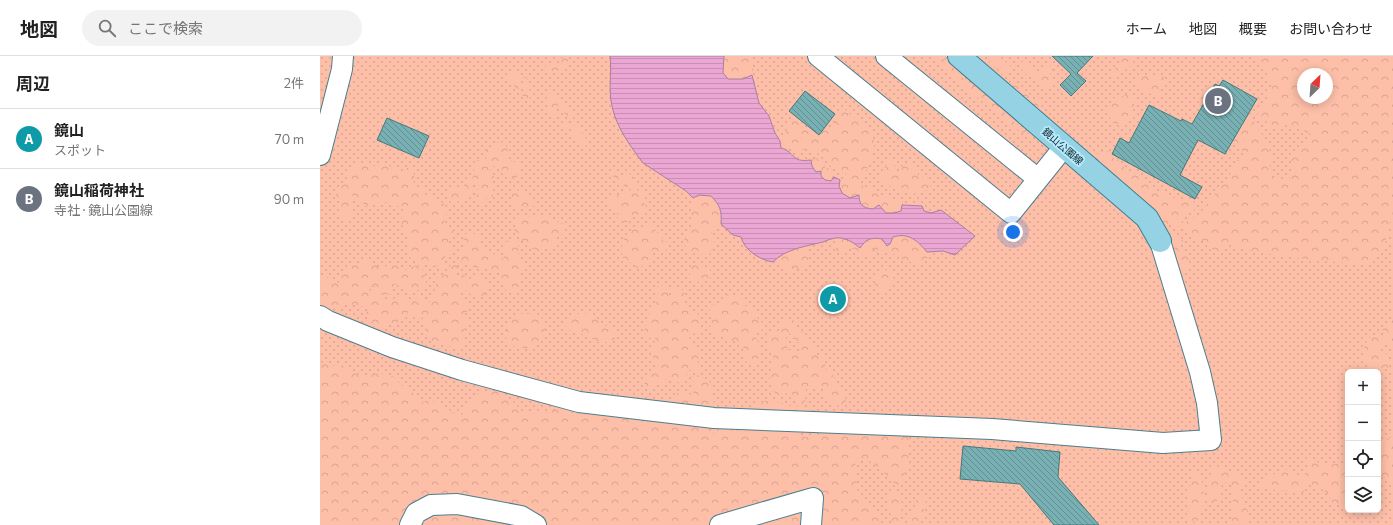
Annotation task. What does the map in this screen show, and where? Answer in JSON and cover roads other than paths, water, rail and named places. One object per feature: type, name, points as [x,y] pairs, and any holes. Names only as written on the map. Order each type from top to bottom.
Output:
[{"type":"main road","name":"鏡山公園線","points":[[959,56],[1146,218],[1160,241]]},
{"type":"street","points":[[320,155],[342,69],[343,56]]},
{"type":"street","points":[[818,56],[1010,213],[1064,147]]},
{"type":"street","points":[[886,56],[1038,179]]},
{"type":"street","points":[[320,316],[328,321],[392,347],[462,370],[578,402],[714,418],[992,429],[1163,443],[1211,440],[1207,403],[1201,378],[1160,241]]},
{"type":"street","points":[[720,525],[813,498],[811,525]]},
{"type":"street","points":[[410,525],[416,513],[431,504],[457,504],[521,516],[536,525]]},
{"type":"place","name":"鏡山稲荷神社","points":[[1218,101]]},
{"type":"place","name":"鏡山","points":[[833,299]]}]
